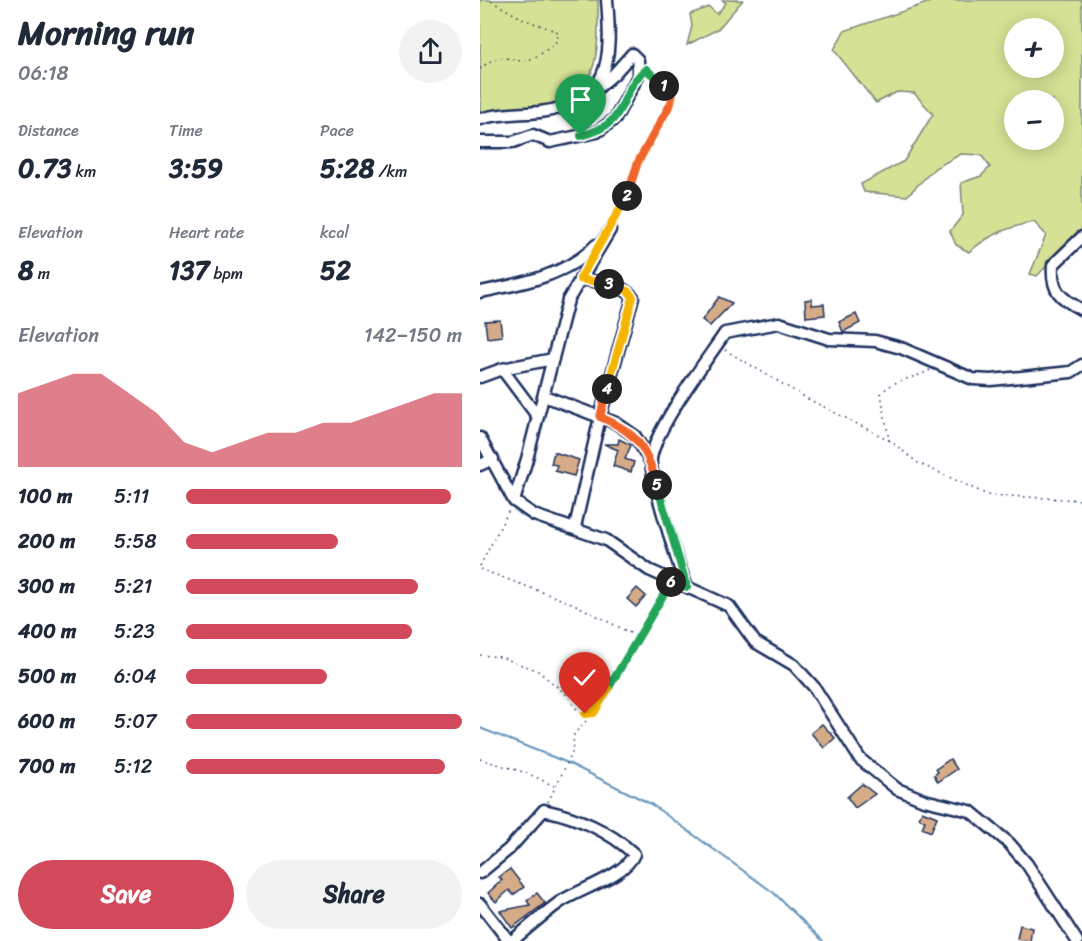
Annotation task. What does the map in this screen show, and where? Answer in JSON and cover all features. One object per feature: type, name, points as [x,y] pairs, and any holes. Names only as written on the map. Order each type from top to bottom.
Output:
[{"type":"street","points":[[593,92],[604,73],[607,54],[610,34],[607,0]]},
{"type":"street","points":[[480,118],[554,109],[576,103],[614,74],[632,54],[638,60],[638,76],[615,119],[597,132],[550,142],[533,135],[513,142],[480,142]]},
{"type":"street","points":[[514,501],[568,300],[610,230]]},
{"type":"street","points":[[480,292],[538,279],[568,267],[588,253],[610,230]]},
{"type":"street","points":[[1082,237],[1053,265],[1052,282],[1063,300],[1082,310]]},
{"type":"street","points":[[575,527],[600,417],[633,297],[628,291],[611,284],[580,279]]},
{"type":"street","points":[[650,461],[658,436],[725,333],[778,323],[829,339],[875,341],[901,348],[973,379],[991,380],[1071,372],[1082,365]]},
{"type":"street","points":[[480,376],[502,369],[553,359]]},
{"type":"street","points":[[502,369],[538,417]]},
{"type":"street","points":[[544,396],[600,417],[635,436],[650,461],[687,587]]},
{"type":"street","points":[[480,438],[514,501],[534,515],[575,527],[606,540],[649,570],[729,606],[755,642],[794,665],[814,687],[860,759],[897,789],[924,800],[970,811],[1009,843],[1027,864],[1077,941]]},
{"type":"street","points":[[480,465],[493,459]]},
{"type":"street","points":[[480,873],[509,849],[544,810],[576,818],[597,827],[634,854],[631,861],[621,869],[560,902],[511,941],[480,904]]},
{"type":"path","points":[[480,69],[493,58],[502,56],[519,60],[533,58],[557,41],[558,32],[523,19],[489,0]]},
{"type":"path","points":[[610,230],[626,198],[638,162],[671,103],[672,97],[654,73],[646,69],[638,76]]},
{"type":"path","points":[[717,345],[808,399],[889,440],[918,463],[988,495],[1082,500]]},
{"type":"path","points":[[889,440],[881,394],[888,384],[920,376],[937,365]]},
{"type":"path","points":[[514,501],[480,567],[574,604],[638,637]]},
{"type":"path","points":[[544,810],[572,753],[574,734],[592,715],[672,580]]},
{"type":"path","points":[[480,655],[501,657],[538,671],[567,695],[578,711],[592,715]]},
{"type":"path","points":[[480,759],[527,773],[555,786]]},
{"type":"green space","points":[[480,0],[598,0],[596,54],[593,69],[586,82],[575,93],[560,101],[539,106],[494,109],[480,113]]},
{"type":"green space","points":[[722,0],[743,0],[718,29],[687,45],[692,26],[690,14],[709,7],[717,14],[726,3]]},
{"type":"green space","points":[[936,0],[1082,0],[1082,229],[1037,276],[1030,274],[1046,235],[1034,222],[999,232],[969,252],[956,245],[950,231],[963,215],[961,183],[981,176],[990,167],[981,155],[961,154],[935,168],[907,196],[864,192],[861,184],[904,161],[933,114],[914,93],[897,92],[876,103],[834,50],[844,31]]},
{"type":"building","points":[[719,297],[732,303],[710,326],[702,320]]},
{"type":"building","points":[[812,299],[812,305],[824,304],[825,315],[806,317],[805,300]]},
{"type":"building","points":[[856,314],[860,323],[843,332],[839,322]]},
{"type":"building","points":[[500,320],[502,336],[487,338],[485,321]]},
{"type":"building","points":[[619,439],[631,445],[625,459],[634,462],[631,472],[613,466],[618,450],[604,444],[618,444]]},
{"type":"building","points":[[554,452],[579,460],[574,476],[555,471],[557,465],[551,464]]},
{"type":"building","points":[[637,588],[646,596],[636,607],[627,599]]},
{"type":"building","points":[[822,724],[835,738],[824,748],[811,733]]},
{"type":"building","points":[[950,759],[957,769],[938,782],[934,775],[938,772],[936,769]]},
{"type":"building","points":[[862,784],[875,794],[855,808],[847,797]]},
{"type":"building","points":[[922,811],[937,817],[931,832],[922,828],[925,821],[919,818]]},
{"type":"building","points":[[510,869],[524,887],[513,895],[509,890],[496,902],[488,893],[502,880],[499,877]]},
{"type":"building","points":[[537,893],[545,903],[512,928],[500,911],[530,905],[527,901]]},
{"type":"building","points":[[1020,925],[1032,928],[1030,941],[1017,939]]},
{"type":"waterway","points":[[480,728],[568,763],[651,804],[774,893],[823,941]]},
{"type":"route","points":[[581,136],[597,132],[615,119],[631,87],[646,69],[660,79],[672,97],[665,115],[651,135],[638,162],[626,198],[610,230],[580,279],[611,284],[628,291],[633,297],[600,417],[616,423],[635,436],[650,461],[677,561],[687,587],[672,580],[598,708],[592,715],[585,714]]}]
